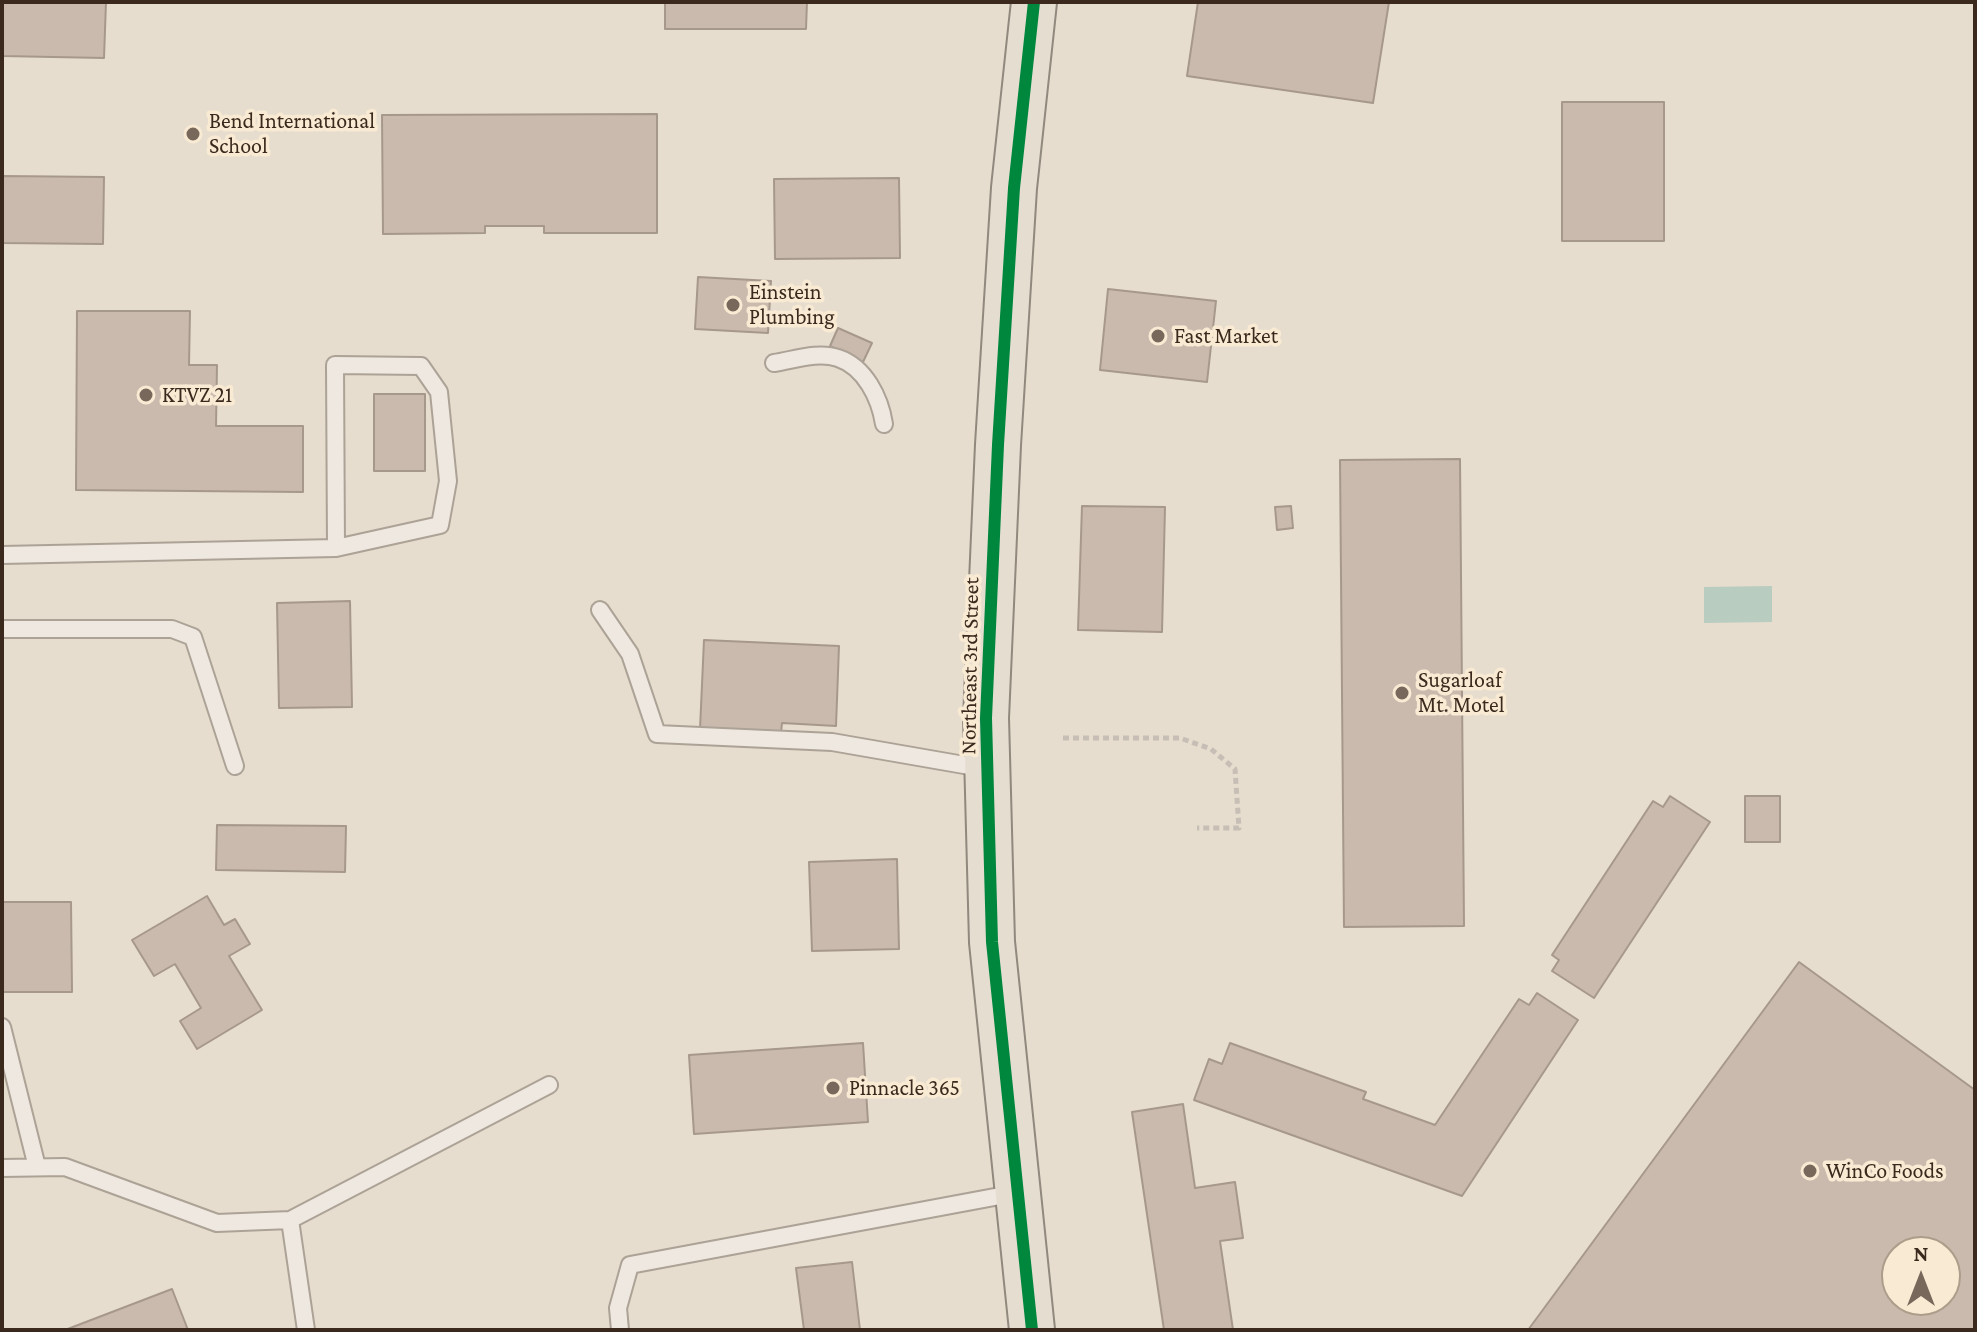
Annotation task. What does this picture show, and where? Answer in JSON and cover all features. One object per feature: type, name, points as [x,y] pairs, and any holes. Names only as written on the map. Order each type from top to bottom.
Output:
[{"type":"main road","name":"Northeast 3rd Street","points":[[1032,1330],[992,942],[986,718],[999,415],[1014,188],[1034,2]]},
{"type":"lane","points":[[774,363],[815,355],[838,358],[865,377],[881,405],[884,424]]},
{"type":"lane","points":[[2,555],[336,548],[440,525],[448,481],[439,392],[421,366],[335,365],[336,548]]},
{"type":"lane","points":[[600,610],[630,654],[657,734],[832,742],[988,769]]},
{"type":"lane","points":[[2,629],[172,629],[193,637],[235,766]]},
{"type":"lane","points":[[2,1027],[37,1167]]},
{"type":"lane","points":[[2,1168],[65,1167],[217,1223],[290,1220],[549,1085]]},
{"type":"lane","points":[[620,1330],[618,1308],[630,1265],[1018,1193]]},
{"type":"lane","points":[[290,1220],[306,1330]]},
{"type":"path","points":[[1063,738],[1180,738],[1211,749],[1235,769],[1239,828],[1197,828]]},
{"type":"shaded area","points":[[1772,586],[1772,622],[1704,623],[1704,587]]},
{"type":"building","points":[[2,2],[106,2],[104,58],[2,56]]},
{"type":"building","points":[[665,2],[807,2],[806,29],[665,29]]},
{"type":"building","points":[[1198,2],[1389,2],[1373,103],[1187,76]]},
{"type":"building","points":[[1562,102],[1664,102],[1664,241],[1562,241]]},
{"type":"building","points":[[657,114],[657,233],[544,233],[544,226],[485,226],[485,233],[383,234],[382,115]]},
{"type":"building","points":[[2,176],[104,177],[103,244],[2,243]]},
{"type":"building","points":[[899,178],[900,258],[775,259],[774,179]]},
{"type":"building","name":"Einstein Plumbing","points":[[698,277],[771,281],[768,333],[695,329]]},
{"type":"building","name":"Fast Market","points":[[1108,289],[1216,301],[1207,382],[1100,370]]},
{"type":"building","name":"KTVZ 21","points":[[77,311],[190,311],[189,365],[217,365],[216,426],[303,426],[303,492],[76,490]]},
{"type":"building","points":[[838,328],[872,343],[863,362],[830,346]]},
{"type":"building","points":[[374,394],[425,394],[425,471],[374,471]]},
{"type":"building","name":"Sugarloaf Mt. Motel","points":[[1460,459],[1464,926],[1344,927],[1340,460]]},
{"type":"building","points":[[1082,506],[1165,507],[1162,632],[1078,630]]},
{"type":"building","points":[[1291,506],[1293,528],[1277,530],[1275,507]]},
{"type":"building","points":[[350,601],[352,707],[279,708],[277,603]]},
{"type":"building","points":[[704,640],[839,646],[836,726],[782,723],[781,733],[700,729]]},
{"type":"building","points":[[1670,796],[1710,822],[1594,998],[1552,971],[1559,960],[1552,955],[1653,801],[1663,807]]},
{"type":"building","points":[[1745,796],[1780,796],[1780,842],[1745,842]]},
{"type":"building","points":[[217,825],[346,826],[345,872],[216,870]]},
{"type":"building","points":[[897,859],[899,949],[812,951],[809,862]]},
{"type":"building","points":[[207,896],[224,925],[235,919],[250,944],[229,956],[262,1010],[197,1049],[180,1021],[201,1008],[175,964],[154,976],[132,940]]},
{"type":"building","points":[[2,902],[71,902],[72,992],[2,992]]},
{"type":"building","name":"WinCo Foods","points":[[1799,962],[1975,1090],[1975,1330],[1528,1330]]},
{"type":"building","points":[[1537,993],[1578,1020],[1462,1196],[1194,1100],[1209,1059],[1222,1064],[1230,1043],[1366,1092],[1363,1099],[1435,1125],[1519,999],[1529,1005]]},
{"type":"building","points":[[863,1043],[868,1122],[694,1134],[689,1055]]},
{"type":"building","points":[[1183,1104],[1195,1188],[1235,1182],[1243,1238],[1220,1241],[1233,1330],[1164,1330],[1132,1112]]},
{"type":"building","points":[[852,1262],[860,1330],[804,1330],[796,1268]]},
{"type":"building","points":[[172,1289],[188,1330],[65,1330]]},
{"type":"cycle path","points":[[1032,1330],[992,942],[986,718],[998,445],[1014,188],[1034,2]]},
{"type":"place","name":"Bend International School","points":[[193,134]]},
{"type":"place","name":"Einstein Plumbing","points":[[733,305]]},
{"type":"place","name":"Fast Market","points":[[1158,336]]},
{"type":"place","name":"KTVZ 21","points":[[146,395]]},
{"type":"place","name":"Sugarloaf Mt. Motel","points":[[1402,693]]},
{"type":"place","name":"Pinnacle 365","points":[[833,1088]]},
{"type":"place","name":"WinCo Foods","points":[[1810,1171]]}]
